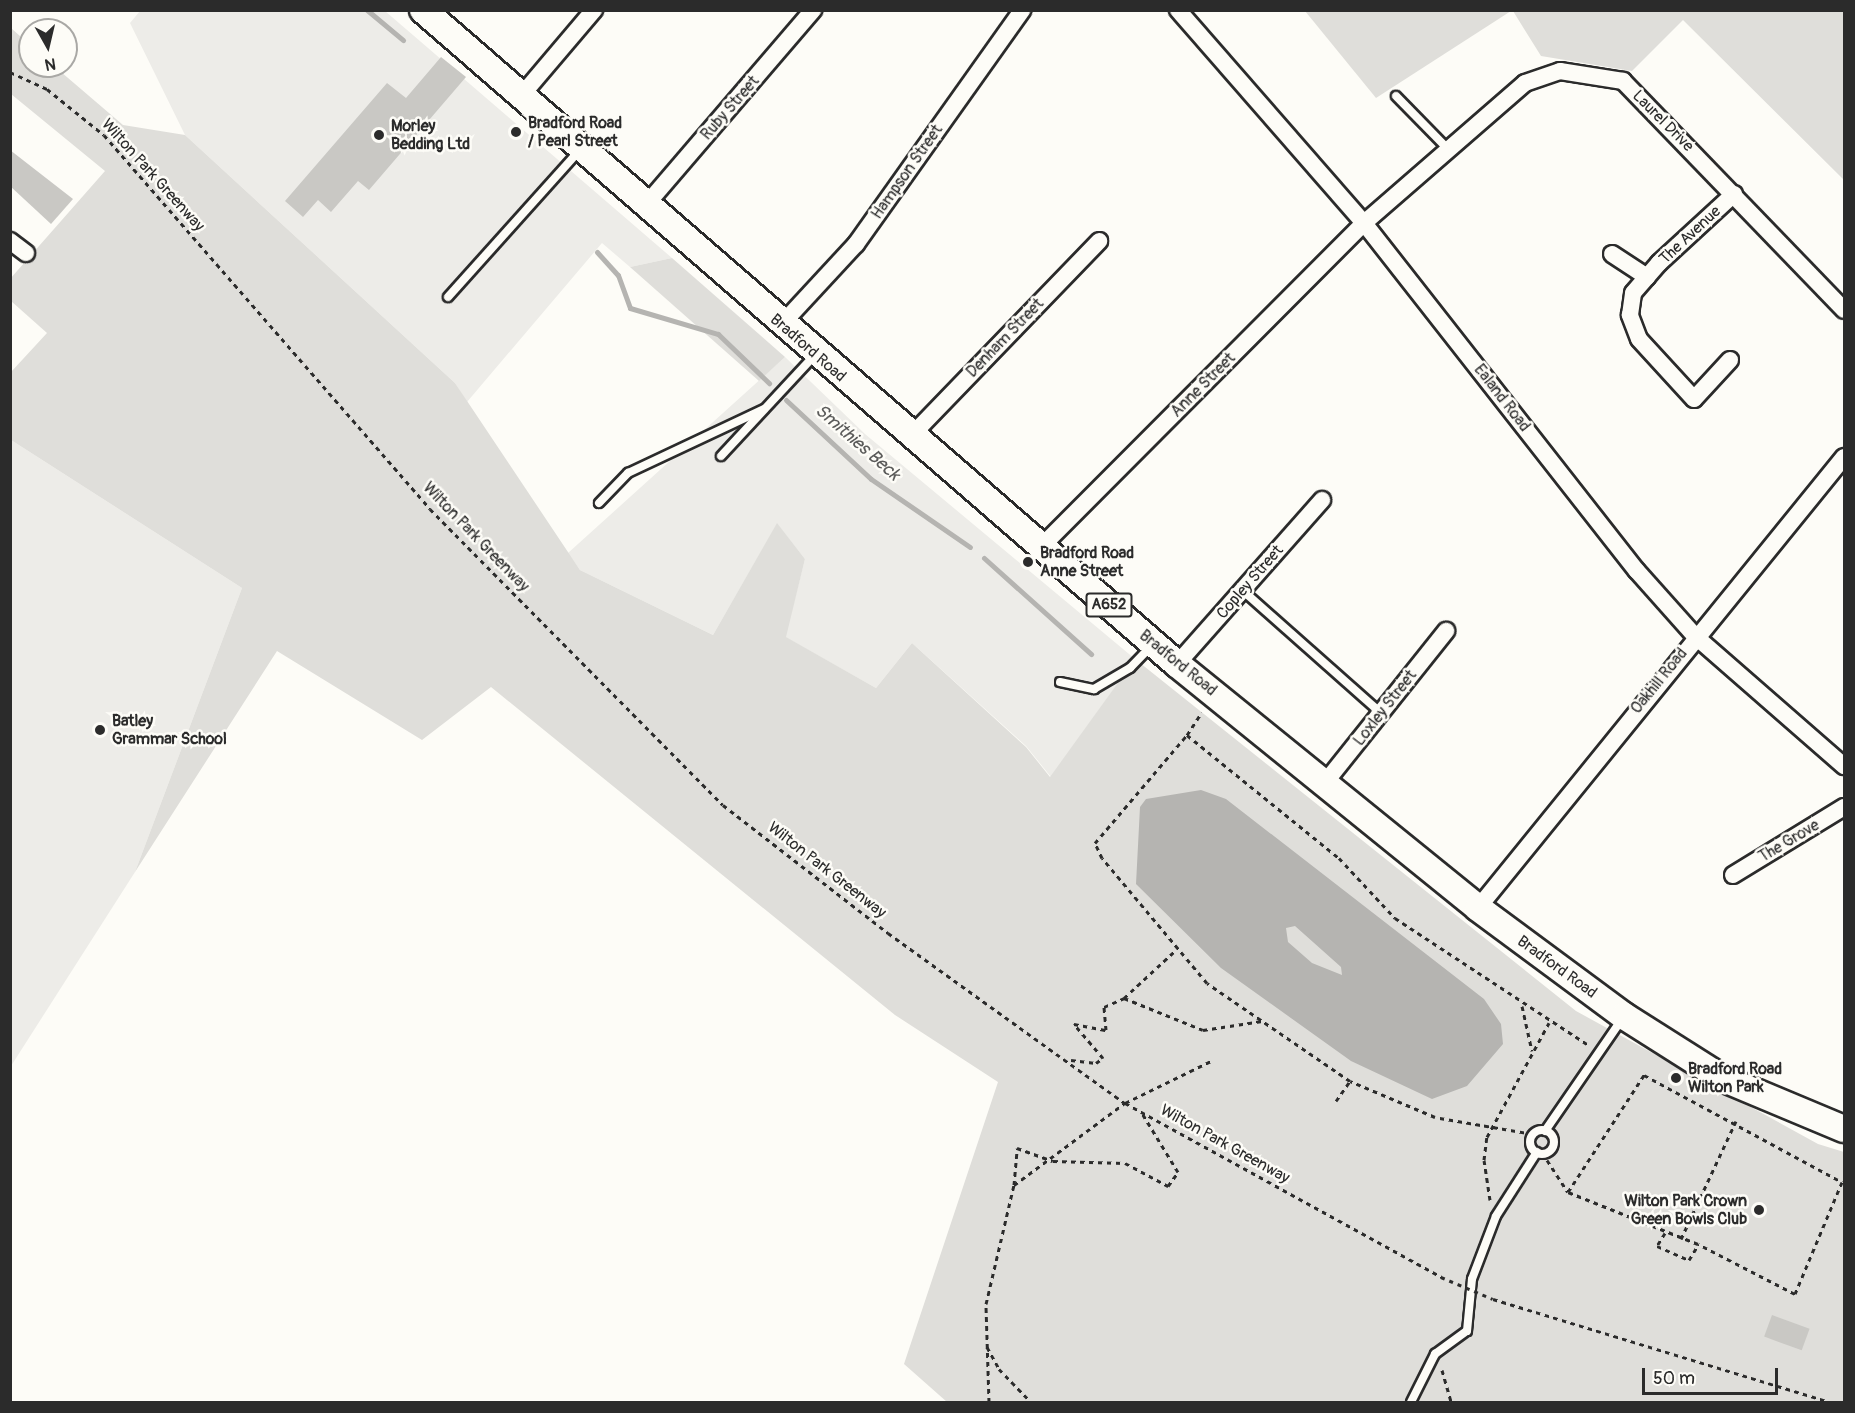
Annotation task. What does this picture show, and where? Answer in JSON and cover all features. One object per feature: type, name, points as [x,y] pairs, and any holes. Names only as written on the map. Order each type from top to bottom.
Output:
[{"type":"main road","name":"Bradford Road","points":[[423,10],[815,355],[1153,644],[1478,908],[1624,1016],[1722,1078],[1845,1129]]},
{"type":"street","points":[[521,96],[594,10]]},
{"type":"street","name":"Ruby Street","points":[[646,205],[813,10]]},
{"type":"street","name":"Hampson Street","points":[[781,325],[856,244],[1022,10]]},
{"type":"street","name":"Ealand Road","points":[[1180,11],[1364,223],[1637,571],[1695,636],[1845,766]]},
{"type":"street","name":"Laurel Drive","points":[[1364,223],[1447,148],[1525,83],[1560,71],[1593,73],[1623,81],[1845,310]]},
{"type":"street","name":"The Avenue","points":[[1730,360],[1694,399],[1639,339],[1630,315],[1633,293],[1734,194]]},
{"type":"street","name":"Anne Street","points":[[1041,547],[1364,223]]},
{"type":"street","points":[[10,241],[26,253]]},
{"type":"street","name":"Denham Street","points":[[911,436],[1099,241]]},
{"type":"street","name":"The Avenue","points":[[1612,254],[1647,277]]},
{"type":"street","name":"Oakhill Road","points":[[1478,908],[1695,636],[1845,457]]},
{"type":"street","name":"Copley Street","points":[[1177,664],[1322,500]]},
{"type":"street","name":"Loxley Street","points":[[1324,784],[1446,631]]},
{"type":"street","name":"The Grove","points":[[1733,874],[1845,807]]},
{"type":"lane","points":[[1396,96],[1447,148]]},
{"type":"lane","points":[[448,297],[581,149]]},
{"type":"lane","points":[[721,456],[815,355]]},
{"type":"lane","points":[[599,502],[628,473],[764,409]]},
{"type":"lane","points":[[1242,590],[1381,713]]},
{"type":"lane","points":[[1060,682],[1094,689],[1130,668],[1153,644]]},
{"type":"lane","points":[[1540,1153],[1530,1144],[1533,1134],[1545,1131],[1601,1053],[1624,1016]]},
{"type":"lane","points":[[1411,1402],[1435,1354],[1467,1331],[1472,1279],[1496,1216],[1540,1153],[1553,1145],[1545,1131]]},
{"type":"path","name":"Wilton Park Greenway","points":[[10,72],[47,89],[104,135],[430,509],[723,805],[888,933],[1071,1060],[1125,1103],[1441,1277],[1493,1299],[1829,1402]]},
{"type":"path","points":[[1215,693],[1187,735],[1095,843],[1177,949],[1207,983],[1350,1081],[1435,1117],[1496,1124],[1533,1134]]},
{"type":"path","points":[[1187,735],[1339,858],[1395,918],[1522,1006],[1601,1053]]},
{"type":"path","points":[[1071,1060],[1096,1063],[1103,1058],[1074,1024],[1106,1030],[1104,1007],[1124,998],[1177,949]]},
{"type":"path","points":[[1124,998],[1203,1030],[1262,1021]]},
{"type":"path","points":[[1522,1006],[1533,1053]]},
{"type":"path","points":[[1496,1216],[1484,1160],[1496,1124],[1549,1023]]},
{"type":"path","points":[[1014,1185],[1125,1103],[1210,1061]]},
{"type":"path","points":[[1568,1192],[1644,1075],[1736,1121],[1842,1182]]},
{"type":"path","points":[[1336,1101],[1350,1081]]},
{"type":"path","points":[[989,1402],[986,1304],[1014,1185],[1017,1148],[1050,1160],[1125,1162],[1168,1186],[1178,1172],[1144,1114],[1125,1103]]},
{"type":"path","points":[[1681,1239],[1736,1121]]},
{"type":"path","points":[[1540,1153],[1568,1192],[1665,1233],[1698,1244],[1795,1294],[1845,1177]]},
{"type":"path","points":[[1665,1233],[1657,1246],[1689,1260],[1698,1244]]},
{"type":"path","points":[[986,1345],[999,1369],[1031,1402]]},
{"type":"path","points":[[1435,1354],[1451,1402]]},
{"type":"shaded area","points":[[140,11],[385,11],[672,258],[630,267],[602,243],[467,402],[455,383],[185,135],[130,23]]},
{"type":"shaded area","points":[[1305,11],[1511,11],[1376,98]]},
{"type":"shaded area","points":[[1513,11],[1844,11],[1844,180],[1683,20],[1632,71],[1541,56]]},
{"type":"shaded area","points":[[11,28],[18,34],[18,78],[68,78],[123,125],[185,135],[455,383],[580,570],[713,635],[777,523],[805,559],[786,637],[876,688],[912,643],[1026,747],[1050,777],[1135,659],[1576,1011],[1818,1144],[1844,1152],[1844,1402],[947,1402],[904,1364],[998,1082],[895,1015],[491,687],[422,740],[277,651],[135,872],[242,588],[11,440],[11,372],[47,333],[11,301],[10,279],[105,171],[11,94]]},
{"type":"shaded area","points":[[672,258],[785,357],[759,381],[630,267]]},
{"type":"shaded area","points":[[785,357],[865,434],[1135,659],[1051,777],[1026,746],[912,643],[876,688],[785,637],[805,559],[777,524],[713,635],[580,570],[568,553]]},
{"type":"shaded area","name":"Batley Grammar School","points":[[11,440],[242,588],[135,872],[11,1066]]},
{"type":"shaded area","points":[[1201,790],[1226,799],[1484,999],[1501,1024],[1503,1044],[1467,1086],[1432,1099],[1351,1061],[1221,968],[1136,884],[1140,807],[1146,799]],"holes":[[[1295,926],[1341,967],[1342,975],[1312,963],[1288,942],[1286,928]]]},
{"type":"building","name":"Morley Bedding Ltd","points":[[441,57],[466,77],[369,190],[358,181],[331,212],[318,200],[303,217],[285,201],[387,83],[406,98]]},
{"type":"building","points":[[10,150],[73,199],[51,224],[10,186]]},
{"type":"building","points":[[1772,1315],[1810,1329],[1802,1350],[1764,1337]]},
{"type":"waterway","points":[[367,10],[403,40]]},
{"type":"waterway","points":[[597,252],[618,275],[630,308],[718,334],[769,383]]},
{"type":"waterway","name":"Smithies Beck","points":[[786,400],[871,479],[970,547]]},
{"type":"waterway","name":"Smithies Beck","points":[[984,558],[1091,654]]},
{"type":"place","name":"Bradford Road / Pearl Street","points":[[516,132]]},
{"type":"place","name":"Morley Bedding Ltd","points":[[379,135]]},
{"type":"place","name":"Bradford Road Anne Street","points":[[1028,562]]},
{"type":"place","name":"Batley Grammar School","points":[[100,730]]},
{"type":"place","name":"Bradford Road Wilton Park","points":[[1676,1078]]},
{"type":"place","name":"Wilton Park Crown Green Bowls Club","points":[[1759,1210]]}]
